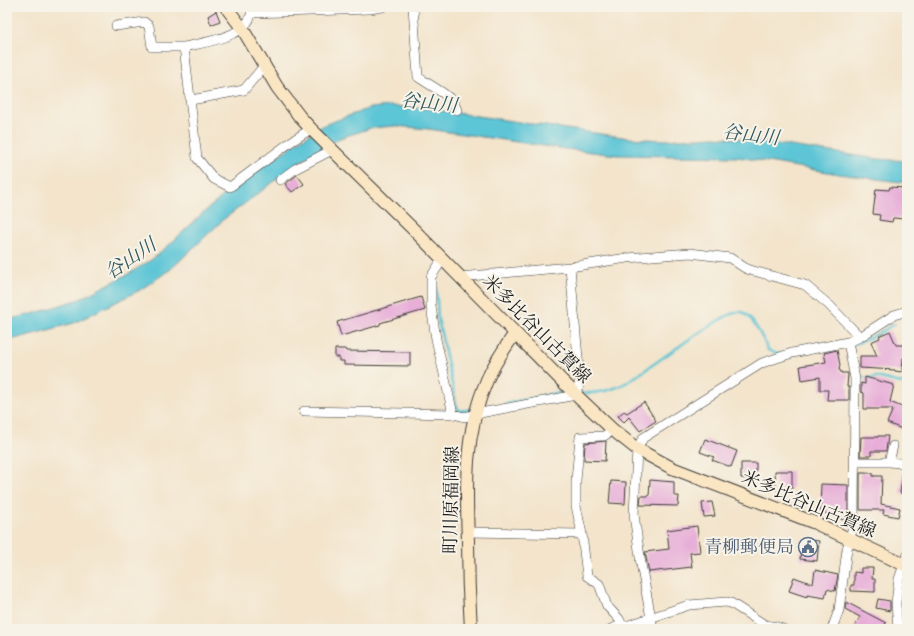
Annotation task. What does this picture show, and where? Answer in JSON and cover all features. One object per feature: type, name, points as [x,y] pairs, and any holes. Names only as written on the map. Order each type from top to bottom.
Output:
[{"type":"main road","name":"米多比谷山古賀線","points":[[226,7],[242,28],[277,87],[300,117],[414,230],[514,333],[613,430],[637,449],[672,468],[802,518],[906,562]]},
{"type":"main road","name":"町川原福岡線","points":[[471,629],[466,490],[468,452],[475,414],[487,379],[514,333]]},
{"type":"street","points":[[116,26],[144,22],[149,26],[152,47],[184,47],[216,40],[232,34],[242,28],[250,19],[252,10],[369,9],[383,7]]},
{"type":"street","points":[[412,7],[418,77],[453,101],[457,110]]},
{"type":"street","points":[[184,47],[197,158],[214,179],[230,187],[292,141],[312,130]]},
{"type":"street","points":[[190,100],[244,90],[264,66]]},
{"type":"street","points":[[280,180],[295,169],[332,150]]},
{"type":"street","points":[[460,277],[570,266],[627,258],[690,253],[730,258],[750,270],[804,284],[829,305],[860,337]]},
{"type":"street","points":[[442,260],[432,277],[431,306],[436,339],[453,414]]},
{"type":"street","points":[[304,411],[453,414],[465,418],[475,414],[576,395],[580,381],[570,266]]},
{"type":"street","points":[[653,629],[640,564],[634,515],[637,449],[643,438],[762,364],[792,353],[848,342],[860,337],[894,315],[907,311]]},
{"type":"street","points":[[832,629],[839,610],[847,549],[851,539],[854,523],[855,379],[848,342]]},
{"type":"street","points":[[613,430],[604,436],[580,437],[576,480],[576,506],[582,534],[587,576],[599,584],[607,606],[622,625]]},
{"type":"street","points":[[889,462],[893,446]]},
{"type":"street","points":[[855,462],[889,462],[900,464]]},
{"type":"street","points":[[467,532],[582,534]]},
{"type":"street","points":[[898,629],[896,604],[899,579],[906,562]]},
{"type":"street","points":[[611,629],[622,625],[626,626],[689,605],[726,602],[731,603],[765,625],[783,629]]},
{"type":"water","points":[[391,106],[429,109],[629,138],[664,140],[714,137],[743,139],[878,159],[907,161],[907,183],[839,174],[738,157],[617,155],[428,129],[395,126],[371,128],[340,138],[300,162],[224,219],[171,269],[140,290],[74,323],[7,341],[7,320],[80,299],[130,273],[151,260],[235,186],[324,125],[370,108]]},
{"type":"building","points":[[216,11],[220,21],[211,25],[208,16]]},
{"type":"building","points":[[297,175],[304,184],[292,192],[285,184]]},
{"type":"building","points":[[890,187],[904,188],[903,192],[907,193],[907,219],[893,218],[892,222],[879,220],[880,215],[873,214],[876,189],[889,190]]},
{"type":"building","points":[[421,297],[425,310],[341,336],[337,322]]},
{"type":"building","points":[[890,331],[896,345],[907,345],[907,358],[903,358],[902,372],[895,370],[860,368],[860,356],[877,356],[871,342]]},
{"type":"building","points":[[335,349],[345,349],[346,351],[410,352],[410,366],[344,365],[344,361],[339,361],[339,357],[335,357]]},
{"type":"building","points":[[837,350],[840,365],[839,370],[841,373],[848,373],[847,387],[849,387],[849,400],[827,400],[828,390],[820,390],[820,377],[802,380],[800,366],[826,362],[824,353]]},
{"type":"building","points":[[865,377],[894,385],[890,402],[902,407],[907,395],[907,431],[887,423],[893,409],[864,409],[864,393],[861,392],[861,383],[865,384]]},
{"type":"building","points":[[644,402],[656,421],[640,431],[629,417],[624,422],[618,416],[624,411],[627,413]]},
{"type":"building","points":[[888,436],[886,451],[871,451],[871,456],[860,456],[861,437]]},
{"type":"building","points":[[705,439],[737,451],[731,467],[712,460],[714,457],[700,452]]},
{"type":"building","points":[[606,441],[605,461],[584,460],[585,443]]},
{"type":"building","points":[[741,463],[756,463],[756,478],[741,478]]},
{"type":"building","points":[[775,471],[792,471],[792,489],[776,490]]},
{"type":"building","points":[[860,473],[873,473],[873,476],[882,476],[881,504],[900,508],[898,517],[883,514],[884,510],[860,510]]},
{"type":"building","points":[[903,473],[907,473],[907,494],[900,493]]},
{"type":"building","points":[[650,480],[674,482],[674,496],[679,496],[678,506],[640,505],[641,496],[649,496]]},
{"type":"building","points":[[611,481],[626,482],[625,504],[609,503]]},
{"type":"building","points":[[821,484],[848,485],[848,509],[844,520],[820,511]]},
{"type":"building","points":[[712,502],[715,516],[704,517],[702,503]]},
{"type":"building","points":[[697,526],[700,552],[690,553],[692,567],[649,572],[645,552],[669,549],[667,530]]},
{"type":"building","points":[[802,539],[819,541],[817,561],[800,559]]},
{"type":"building","points":[[861,568],[873,568],[872,579],[875,579],[875,592],[851,591],[851,585],[854,585],[854,572],[861,573]]},
{"type":"building","points":[[815,570],[838,575],[835,591],[827,589],[825,598],[807,595],[807,597],[789,591],[794,577],[813,584]]},
{"type":"building","points":[[878,599],[890,601],[890,611],[876,608]]},
{"type":"building","points":[[846,602],[886,623],[884,629],[860,629],[855,626],[860,617],[845,609]]},
{"type":"waterway","points":[[434,282],[436,285],[438,319],[457,407],[460,411],[473,409]]},
{"type":"waterway","points":[[580,393],[601,392],[622,385],[702,331],[733,313],[742,312],[745,314],[758,329],[768,350],[780,354]]},
{"type":"waterway","points":[[851,345],[868,339],[895,324]]},
{"type":"waterway","points":[[860,378],[876,377],[905,384],[907,388]]},
{"type":"waterway","points":[[505,404],[556,393],[565,393]]},
{"type":"place","name":"青柳郵便局","points":[[808,547]]},
{"type":"water label","name":"谷山川","points":[[429,102]]},
{"type":"water label","name":"谷山川","points":[[751,134]]},
{"type":"water label","name":"谷山川","points":[[130,258]]}]
